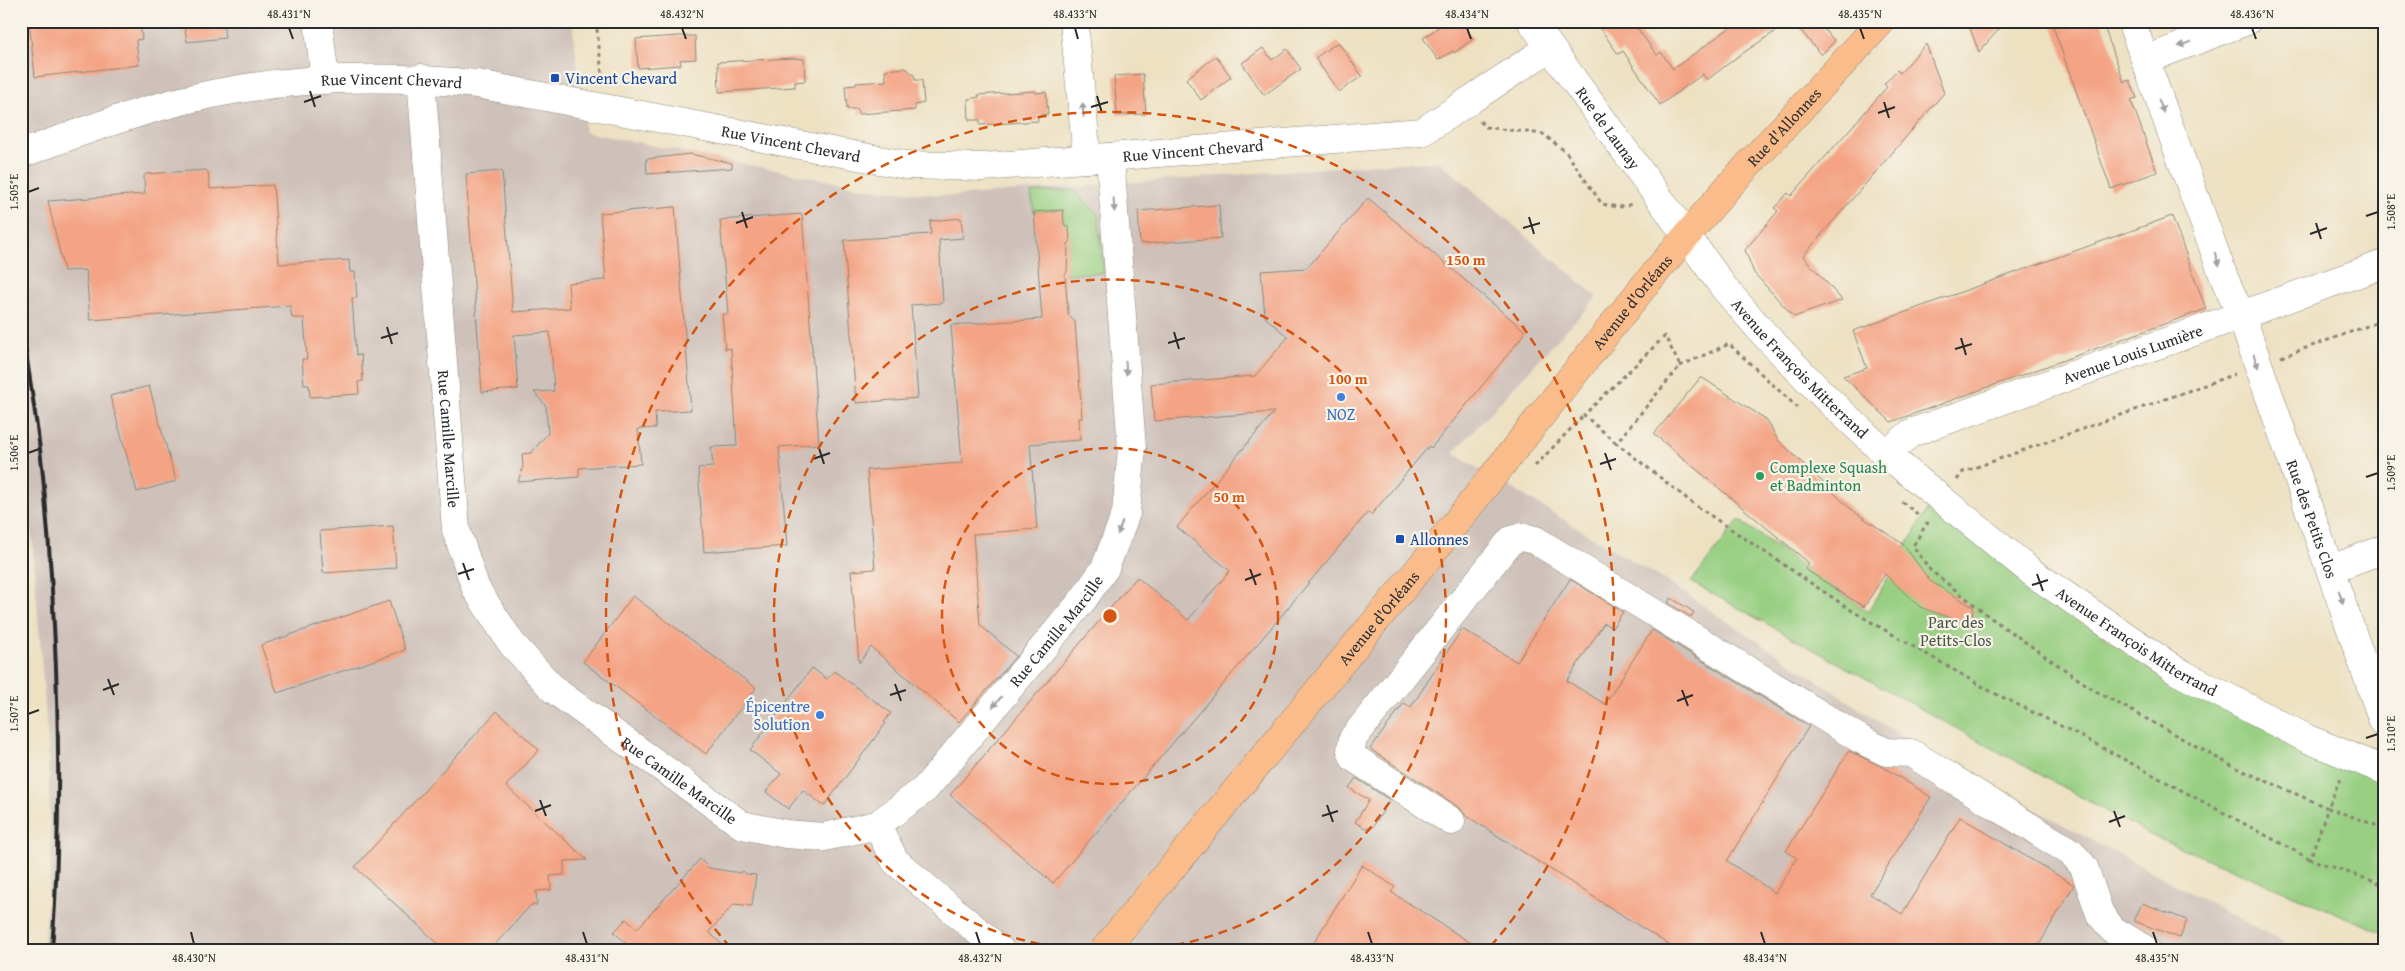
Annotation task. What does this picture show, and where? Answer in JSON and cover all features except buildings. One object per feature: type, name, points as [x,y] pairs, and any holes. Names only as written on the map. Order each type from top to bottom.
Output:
[{"type":"main road","name":"Rue d'Allonnes","points":[[1687,235],[1727,188],[1882,21]]},
{"type":"main road","name":"Avenue d'Orléans","points":[[1104,950],[1427,559],[1687,235]]},
{"type":"street","points":[[318,21],[325,79]]},
{"type":"street","name":"Rue Camille Marcille","points":[[421,78],[456,530],[476,589],[512,644],[554,690],[742,825],[786,834],[824,836],[877,825],[924,789],[1082,602],[1105,568],[1126,513],[1132,448],[1099,158],[1074,21]]},
{"type":"street","name":"Rue de Launay","points":[[1531,21],[1687,235]]},
{"type":"street","name":"Rue des Petits Clos","points":[[2131,21],[2225,280],[2258,365],[2384,724]]},
{"type":"street","points":[[2145,60],[2247,21]]},
{"type":"street","name":"Rue Vincent Chevard","points":[[28,151],[142,112],[216,93],[325,79],[421,78],[477,84],[906,165],[983,167],[1422,132],[1550,48]]},
{"type":"street","name":"Avenue François Mitterrand","points":[[1687,235],[1725,289],[1764,334],[1823,395],[1886,454],[1935,512],[2034,574],[2177,671],[2308,739],[2384,770]]},
{"type":"street","name":"Avenue Louis Lumière","points":[[1886,454],[1911,433],[2384,264]]},
{"type":"street","points":[[1452,821],[1354,758],[1351,750],[1353,738],[1512,540],[1522,537],[1535,540],[1860,739],[1886,752],[1911,753],[2072,854],[2084,867],[2100,914],[2113,930],[2146,950]]},
{"type":"street","points":[[2331,569],[2384,549]]},
{"type":"street","points":[[877,825],[895,861],[998,949]]},
{"type":"path","points":[[596,21],[606,108]]},
{"type":"path","points":[[1466,103],[1485,127],[1542,134],[1566,152],[1602,204],[1629,206],[1651,188]]},
{"type":"path","points":[[2384,320],[1963,472],[1913,546],[1930,570],[1995,622],[2111,699],[2232,766],[2328,808],[2384,828]]},
{"type":"path","points":[[1680,366],[1665,336],[1584,415],[1695,506],[1854,612],[1990,691],[2071,731],[2310,859],[2384,885]]},
{"type":"path","points":[[1616,442],[1680,366],[1728,344],[1799,408]]},
{"type":"path","points":[[1899,499],[1935,512]]},
{"type":"path","points":[[1934,527],[1935,512]]},
{"type":"path","points":[[2332,773],[2349,780]]},
{"type":"path","points":[[2310,859],[2341,777]]},
{"type":"shaded area","points":[[21,21],[572,21],[585,132],[870,189],[953,196],[1378,164],[1440,162],[1597,297],[1453,453],[1669,583],[1921,749],[2298,950],[43,950],[51,860],[48,746],[32,538],[21,466],[21,169],[35,164],[31,137],[21,140]]},
{"type":"green space","points":[[1072,190],[1098,213],[1104,273],[1065,274],[1067,272],[1066,258],[1068,255],[1062,210],[1034,212],[1031,193]]},
{"type":"green space","name":"Parc des Petits-Clos","points":[[1929,507],[2149,668],[2384,777],[2384,933],[2148,834],[1691,582],[1739,520],[1868,612]]},
{"type":"railway","points":[[21,318],[43,476],[56,654],[58,831],[52,950]]},
{"type":"place","name":"Vincent Chevard","points":[[555,78]]},
{"type":"place","name":"NOZ","points":[[1341,397]]},
{"type":"place","name":"Complexe Squash et Badminton","points":[[1760,476]]},
{"type":"place","name":"Allonnes","points":[[1400,539]]},
{"type":"place","name":"Épicentre Solution","points":[[820,715]]}]
